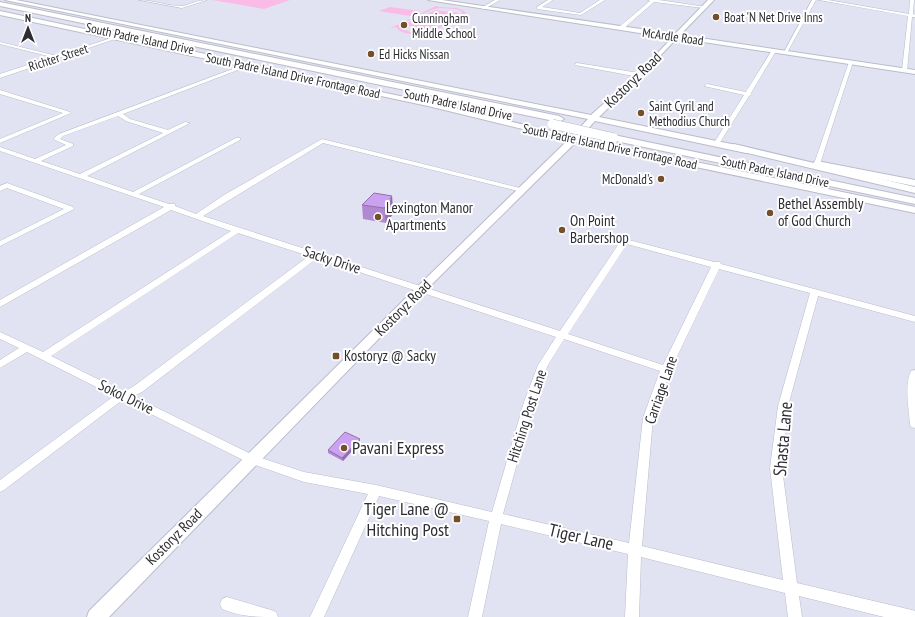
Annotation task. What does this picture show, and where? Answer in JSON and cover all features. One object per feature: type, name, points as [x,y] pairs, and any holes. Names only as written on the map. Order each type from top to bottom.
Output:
[{"type":"highway","name":"South Padre Island Drive","points":[[0,3],[557,118],[618,135],[915,201]]},
{"type":"highway","name":"South Padre Island Drive","points":[[0,8],[97,29],[557,118]]},
{"type":"highway","points":[[97,29],[119,36],[222,60]]},
{"type":"highway","points":[[269,58],[440,88]]},
{"type":"highway","name":"South Padre Island Drive","points":[[618,135],[915,191]]},
{"type":"highway","points":[[734,147],[915,191]]},
{"type":"highway","points":[[771,180],[790,182],[915,207]]},
{"type":"main road","name":"South Padre Island Drive Frontage Road","points":[[8,0],[440,88],[557,118],[594,117],[717,144],[915,183]]},
{"type":"main road","name":"McArdle Road","points":[[431,0],[915,72]]},
{"type":"main road","name":"Kostoryz Road","points":[[96,617],[421,289],[594,117],[640,75],[711,0]]},
{"type":"main road","name":"South Padre Island Drive Frontage Road","points":[[0,13],[428,104],[605,146],[915,210]]},
{"type":"main road","points":[[557,118],[603,109]]},
{"type":"main road","points":[[485,118],[555,132],[566,131],[576,119],[557,118]]},
{"type":"main road","points":[[605,146],[596,140],[596,136],[609,127],[616,126],[682,140],[699,140]]},
{"type":"street","points":[[145,0],[182,7],[205,0]]},
{"type":"street","points":[[483,8],[498,0]]},
{"type":"street","points":[[551,0],[538,8],[581,14],[603,0]]},
{"type":"street","points":[[650,0],[704,7]]},
{"type":"street","points":[[621,28],[654,0]]},
{"type":"street","points":[[785,53],[814,0]]},
{"type":"street","points":[[821,0],[913,16]]},
{"type":"street","points":[[905,70],[913,16],[912,0]]},
{"type":"street","name":"Richter Street","points":[[0,76],[116,38]]},
{"type":"street","points":[[0,43],[58,57]]},
{"type":"street","points":[[717,144],[774,51]]},
{"type":"street","points":[[817,164],[851,62]]},
{"type":"street","points":[[577,64],[640,75]]},
{"type":"street","points":[[36,161],[70,146],[71,144],[56,139],[57,137],[246,65]]},
{"type":"street","points":[[707,86],[749,94]]},
{"type":"street","points":[[0,92],[68,113],[0,147]]},
{"type":"street","points":[[0,100],[12,96]]},
{"type":"street","points":[[118,114],[128,120],[168,132]]},
{"type":"street","points":[[82,176],[187,123]]},
{"type":"street","points":[[134,194],[238,139]]},
{"type":"street","points":[[200,215],[227,197],[322,141],[522,190]]},
{"type":"street","name":"Sacky Drive","points":[[0,147],[36,161],[200,215],[237,230],[666,369]]},
{"type":"street","points":[[0,189],[7,185],[70,209],[0,244]]},
{"type":"street","points":[[0,304],[172,206]]},
{"type":"street","points":[[43,357],[237,230]]},
{"type":"street","name":"Hitching Post Lane","points":[[475,617],[496,518],[529,402],[543,365],[625,240],[716,264]]},
{"type":"street","points":[[0,487],[113,401],[138,389],[316,256]]},
{"type":"street","points":[[716,264],[915,319]]},
{"type":"street","name":"Carriage Lane","points":[[632,617],[635,550],[648,418],[666,369],[716,264]]},
{"type":"street","name":"Shasta Lane","points":[[795,617],[776,468],[784,406],[815,291]]},
{"type":"street","name":"Sokol Drive","points":[[0,335],[251,460]]},
{"type":"street","points":[[0,365],[26,348]]},
{"type":"street","points":[[915,373],[913,386],[915,424]]},
{"type":"street","name":"Tiger Lane","points":[[251,460],[304,477],[376,490],[635,550],[912,617]]},
{"type":"street","points":[[318,617],[376,490]]},
{"type":"street","points":[[227,604],[271,617]]},
{"type":"shaded area","points":[[212,0],[290,0],[264,9]]},
{"type":"shaded area","points":[[436,6],[457,8],[466,13],[441,27],[431,30],[463,12],[457,9],[439,8],[431,10],[401,24],[399,28],[411,32],[428,31],[410,34],[402,32],[396,27],[389,29]]},
{"type":"shaded area","points":[[390,7],[420,11],[410,16],[379,11]]},
{"type":"shaded area","points":[[435,10],[459,13],[428,29],[403,25]]},
{"type":"building","points":[[374,193],[392,196],[390,199],[392,199],[384,208],[362,205]]},
{"type":"building","name":"Pavani Express","points":[[345,432],[360,439],[342,458],[328,450]]},
{"type":"place","name":"Boat 'N Net Drive Inns","points":[[716,17]]},
{"type":"place","name":"Cunningham Middle School","points":[[404,25]]},
{"type":"place","name":"Ed Hicks Nissan","points":[[371,54]]},
{"type":"place","name":"Saint Cyril and Methodius Church","points":[[641,113]]},
{"type":"place","name":"McDonald's","points":[[661,179]]},
{"type":"place","name":"Bethel Assembly of God Church","points":[[770,213]]},
{"type":"place","name":"Lexington Manor Apartments","points":[[378,217]]},
{"type":"place","name":"On Point Barbershop","points":[[562,230]]},
{"type":"place","name":"Kostoryz @ Sacky","points":[[336,356]]},
{"type":"place","name":"Pavani Express","points":[[344,448]]},
{"type":"place","name":"Tiger Lane @ Hitching Post","points":[[457,519]]}]
